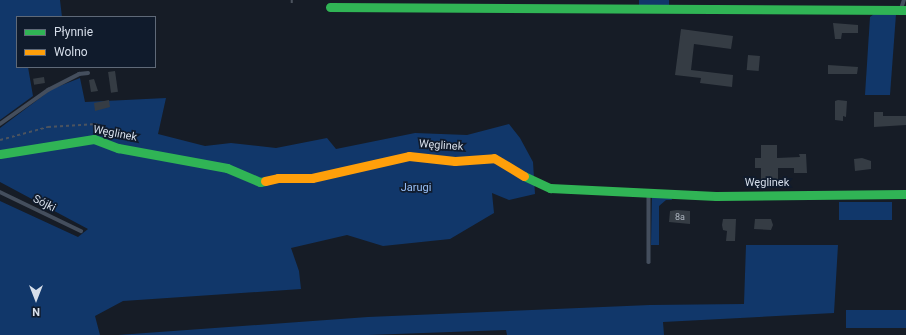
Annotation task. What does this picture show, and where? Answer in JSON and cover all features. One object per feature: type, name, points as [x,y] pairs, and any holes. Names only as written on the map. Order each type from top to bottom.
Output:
[{"type":"street","points":[[330,4],[904,10]]},
{"type":"street","name":"Węglinek","points":[[0,154],[33,147],[94,140],[118,148],[227,168],[260,182],[278,178],[312,178],[409,156],[455,161],[494,158],[533,182],[550,188],[716,196],[906,194]]},
{"type":"lane","points":[[904,0],[904,10]]},
{"type":"lane","points":[[0,124],[61,82],[88,73]]},
{"type":"lane","name":"Sójki","points":[[0,192],[81,231]]},
{"type":"lane","points":[[649,192],[649,262]]},
{"type":"path","points":[[292,0],[292,6]]},
{"type":"path","points":[[0,140],[48,128],[97,124]]},
{"type":"green space","points":[[0,0],[60,0],[62,16],[16,16],[16,68],[28,68],[33,96],[0,120]]},
{"type":"green space","points":[[639,0],[669,0],[669,8],[639,6]]},
{"type":"green space","points":[[874,14],[896,14],[890,95],[865,95],[870,17]]},
{"type":"green space","name":"Jarugi","points":[[80,78],[85,102],[166,98],[158,134],[205,146],[231,143],[276,148],[327,138],[336,149],[415,133],[467,135],[509,124],[520,138],[533,162],[535,194],[509,200],[492,193],[494,213],[450,239],[383,246],[347,235],[291,248],[299,271],[301,289],[123,301],[95,316],[100,335],[0,335],[0,201],[78,237],[88,229],[0,182],[0,128],[52,89]]},
{"type":"green space","points":[[652,195],[671,196],[672,200],[666,200],[659,206],[659,245],[651,245]]},
{"type":"green space","points":[[839,202],[892,202],[892,220],[839,220]]},
{"type":"green space","points":[[746,245],[838,245],[834,313],[663,322],[664,335],[507,335],[506,330],[368,335],[118,335],[368,317],[650,305],[744,304]]},
{"type":"green space","points":[[846,310],[906,310],[906,328],[846,328]]},
{"type":"building","points":[[833,23],[858,25],[858,33],[842,33],[841,39],[835,39]]},
{"type":"building","points":[[681,29],[733,36],[731,49],[694,44],[691,70],[733,75],[732,87],[700,83],[701,78],[675,75]]},
{"type":"building","points":[[748,55],[760,56],[759,71],[747,70]]},
{"type":"building","points":[[828,65],[858,67],[857,74],[828,74]]},
{"type":"building","points":[[115,71],[118,92],[111,93],[108,72]]},
{"type":"building","points":[[44,77],[45,83],[34,85],[33,79]]},
{"type":"building","points":[[94,79],[98,91],[91,92],[89,80]]},
{"type":"building","points":[[109,100],[110,107],[95,111],[94,103]]},
{"type":"building","points":[[835,101],[847,101],[846,117],[843,116],[843,121],[835,120]]},
{"type":"building","points":[[874,112],[883,112],[883,116],[906,116],[906,125],[874,127]]},
{"type":"building","points":[[761,145],[777,145],[777,158],[800,157],[799,154],[806,154],[807,173],[794,173],[794,168],[778,168],[778,180],[761,180],[761,168],[755,168],[755,158],[761,158]]},
{"type":"building","points":[[862,158],[871,161],[871,169],[855,171],[854,159]]},
{"type":"building","points":[[670,211],[690,211],[690,224],[669,222]]},
{"type":"building","points":[[723,219],[736,219],[735,241],[726,241],[727,231],[723,230]]},
{"type":"building","points":[[755,219],[771,219],[773,225],[771,230],[754,229]]},
{"type":"traffic: fast","points":[[330,7],[906,10]]},
{"type":"traffic: fast","points":[[0,154],[94,139],[118,148],[227,168],[260,182],[265,181]]},
{"type":"traffic: fast","points":[[524,176],[550,188],[716,196],[906,194]]},
{"type":"traffic: slow","points":[[265,181],[278,178],[312,178],[409,156],[455,161],[494,158],[524,176]]}]
